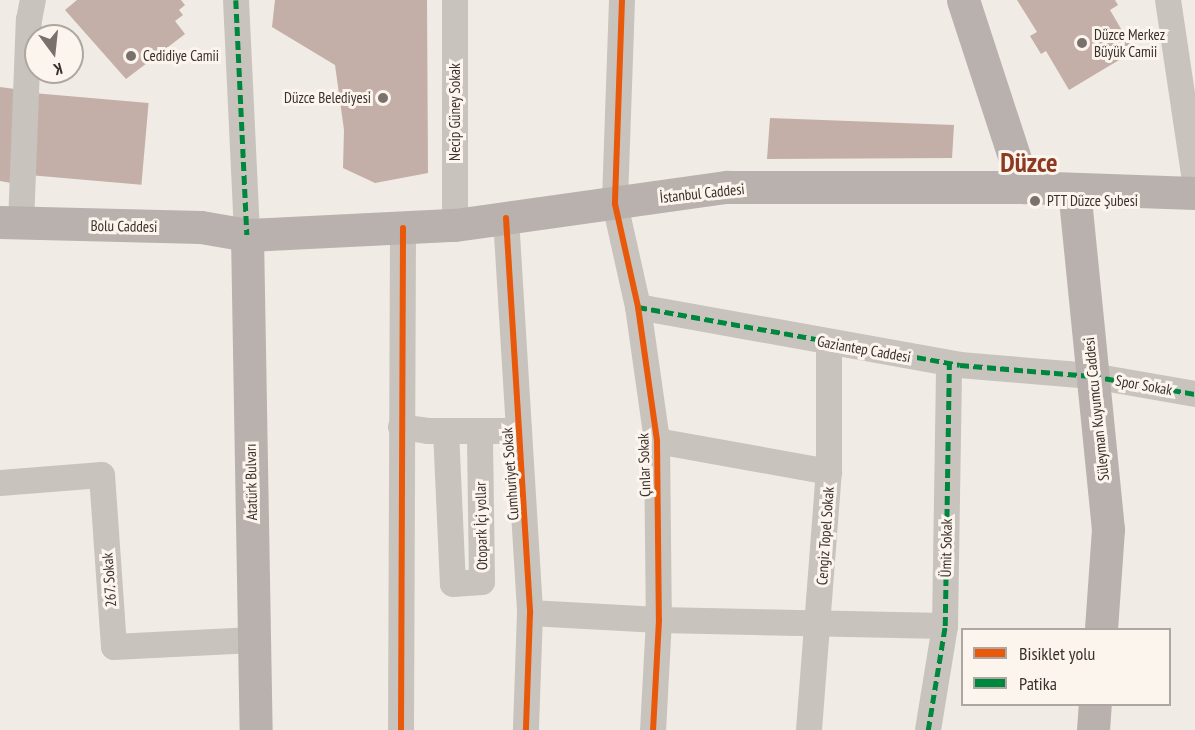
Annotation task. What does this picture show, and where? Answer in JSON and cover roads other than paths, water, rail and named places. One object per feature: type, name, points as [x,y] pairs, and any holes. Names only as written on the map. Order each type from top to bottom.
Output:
[{"type":"main road","points":[[963,0],[1024,187]]},
{"type":"main road","name":"İstanbul Caddesi","points":[[247,235],[455,225],[727,187],[1024,187],[1195,194]]},
{"type":"main road","name":"Süleyman Kuyumcu Caddesi","points":[[1074,189],[1108,529],[1101,628]]},
{"type":"main road","name":"Bolu Caddesi","points":[[11,223],[201,227],[247,235]]},
{"type":"main road","name":"Atatürk Bulvarı","points":[[247,235],[256,730]]},
{"type":"main road","points":[[1094,730],[1095,706]]},
{"type":"street","points":[[11,223],[29,20],[33,0]]},
{"type":"street","points":[[236,0],[247,235]]},
{"type":"street","name":"Necip Güney Sokak","points":[[455,0],[455,225]]},
{"type":"street","name":"Çınlar Sokak","points":[[622,0],[615,204],[638,307],[657,441],[659,620],[653,730]]},
{"type":"street","points":[[1168,0],[1195,180]]},
{"type":"street","name":"Cumhuriyet Sokak","points":[[506,218],[530,613],[526,730]]},
{"type":"street","points":[[401,730],[403,228]]},
{"type":"street","name":"Gaziantep Caddesi","points":[[638,307],[950,364],[1092,376]]},
{"type":"street","name":"Cengiz Topel Sokak","points":[[809,730],[829,472],[829,342]]},
{"type":"street","name":"Ümit Sokak","points":[[928,730],[945,626],[950,364]]},
{"type":"street","name":"Spor Sokak","points":[[1092,376],[1195,394]]},
{"type":"street","points":[[401,427],[446,431],[519,431]]},
{"type":"street","name":"Otopark İçi yollar","points":[[446,431],[453,584],[483,582],[480,431]]},
{"type":"street","points":[[657,441],[829,472]]},
{"type":"street","name":"267. Sokak","points":[[0,483],[102,475],[114,647],[254,640]]},
{"type":"street","points":[[530,613],[659,620],[945,626]]},
{"type":"place","name":"Düzce Merkez Büyük Camii","points":[[1082,43]]},
{"type":"place","name":"Cedidiye Camii","points":[[131,56]]},
{"type":"place","name":"Düzce Belediyesi","points":[[383,98]]},
{"type":"place","name":"PTT Düzce Şubesi","points":[[1035,201]]},
{"type":"district","name":"Düzce","points":[[1029,163]]}]
